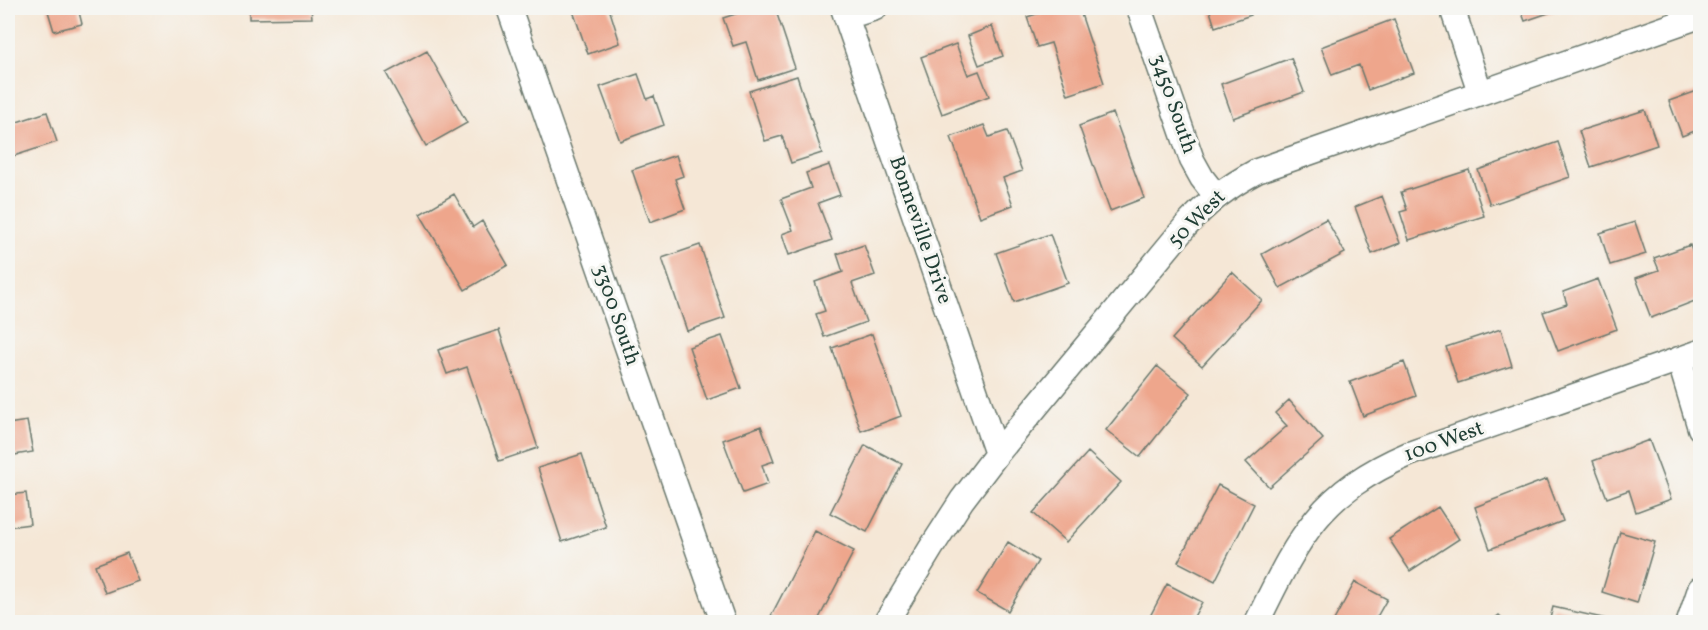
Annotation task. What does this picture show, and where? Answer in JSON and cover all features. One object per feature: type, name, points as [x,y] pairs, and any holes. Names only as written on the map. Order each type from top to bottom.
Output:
[{"type":"street","name":"3300 South","points":[[509,8],[723,622]]},
{"type":"street","points":[[844,12],[875,8]]},
{"type":"street","name":"3450 South","points":[[1139,8],[1192,160],[1216,196]]},
{"type":"street","points":[[1452,8],[1480,92]]},
{"type":"street","name":"Bonneville Drive","points":[[844,12],[998,454]]},
{"type":"street","name":"50 West","points":[[886,622],[962,500],[1185,227],[1216,196],[1257,171],[1701,16]]},
{"type":"street","points":[[1690,355],[1701,428]]},
{"type":"street","name":"100 West","points":[[1257,622],[1300,538],[1317,516],[1359,479],[1409,454],[1690,355]]},
{"type":"street","points":[[1689,622],[1701,589]]},
{"type":"building","points":[[47,8],[78,8],[82,24],[54,31]]},
{"type":"building","points":[[249,8],[311,8],[312,18],[249,19]]},
{"type":"building","points":[[572,8],[609,8],[620,43],[588,54]]},
{"type":"building","points":[[754,8],[775,8],[795,68],[758,80],[746,42],[733,46],[723,18]]},
{"type":"building","points":[[1055,8],[1079,8],[1104,83],[1068,95],[1051,43],[1037,47],[1027,17]]},
{"type":"building","points":[[1209,8],[1249,8],[1251,15],[1215,27]]},
{"type":"building","points":[[1520,8],[1563,8],[1525,21]]},
{"type":"building","points":[[1394,19],[1414,73],[1368,90],[1359,65],[1332,75],[1321,47]]},
{"type":"building","points":[[992,26],[1003,56],[979,65],[968,36]]},
{"type":"building","points":[[956,44],[968,75],[979,71],[989,96],[942,114],[921,57]]},
{"type":"building","points":[[427,51],[467,123],[426,146],[386,73]]},
{"type":"building","points":[[1291,58],[1304,92],[1233,118],[1221,84]]},
{"type":"building","points":[[638,74],[647,99],[654,96],[664,125],[620,141],[600,87]]},
{"type":"building","points":[[797,76],[822,153],[791,163],[782,136],[765,141],[749,91]]},
{"type":"building","points":[[1700,90],[1700,129],[1682,136],[1669,101]]},
{"type":"building","points":[[1645,110],[1657,145],[1591,167],[1579,131]]},
{"type":"building","points":[[47,112],[57,142],[8,158],[8,125]]},
{"type":"building","points":[[1113,113],[1144,198],[1110,211],[1079,126]]},
{"type":"building","points":[[984,125],[989,137],[1007,131],[1022,171],[1003,178],[1013,205],[980,217],[951,137]]},
{"type":"building","points":[[1558,142],[1570,177],[1490,205],[1478,170]]},
{"type":"building","points":[[676,155],[683,176],[675,179],[685,209],[650,222],[632,170]]},
{"type":"building","points":[[829,165],[840,195],[818,203],[832,240],[789,255],[782,234],[793,230],[781,199],[811,188],[806,173]]},
{"type":"building","points":[[1469,170],[1484,216],[1409,240],[1400,212],[1407,210],[1401,192]]},
{"type":"building","points":[[454,194],[473,227],[482,221],[508,265],[465,290],[420,214]]},
{"type":"building","points":[[1382,196],[1400,243],[1372,254],[1355,207]]},
{"type":"building","points":[[1326,219],[1345,253],[1280,288],[1262,254]]},
{"type":"building","points":[[1635,222],[1646,254],[1610,265],[1600,233]]},
{"type":"building","points":[[1050,234],[1068,283],[1014,302],[996,253]]},
{"type":"building","points":[[700,245],[725,318],[687,331],[662,258]]},
{"type":"building","points":[[864,245],[875,275],[852,283],[866,322],[824,337],[816,314],[825,311],[815,282],[843,272],[837,254]]},
{"type":"building","points":[[1690,245],[1700,274],[1700,299],[1651,318],[1636,278],[1659,270],[1654,258]]},
{"type":"building","points":[[1232,272],[1262,300],[1202,366],[1172,339]]},
{"type":"building","points":[[1598,279],[1617,329],[1558,351],[1543,312],[1567,304],[1563,292]]},
{"type":"building","points":[[1501,329],[1512,366],[1458,383],[1446,347]]},
{"type":"building","points":[[499,330],[538,448],[499,461],[467,367],[447,374],[438,350]]},
{"type":"building","points":[[872,334],[901,416],[861,431],[832,348]]},
{"type":"building","points":[[722,336],[741,388],[707,400],[689,347]]},
{"type":"building","points":[[1404,362],[1416,396],[1363,416],[1350,382]]},
{"type":"building","points":[[1157,366],[1191,393],[1140,457],[1106,430]]},
{"type":"building","points":[[1289,400],[1323,439],[1269,487],[1246,462],[1287,426],[1275,413]]},
{"type":"building","points":[[27,421],[33,452],[8,456],[8,424]]},
{"type":"building","points":[[761,426],[774,461],[762,465],[768,484],[743,493],[723,440]]},
{"type":"building","points":[[1649,440],[1671,499],[1636,512],[1629,490],[1607,498],[1593,461]]},
{"type":"building","points":[[865,445],[902,464],[867,532],[830,513]]},
{"type":"building","points":[[1088,452],[1121,482],[1066,542],[1033,513]]},
{"type":"building","points":[[582,454],[606,527],[562,542],[538,468]]},
{"type":"building","points":[[1547,479],[1563,521],[1490,549],[1475,507]]},
{"type":"building","points":[[1218,485],[1254,504],[1215,581],[1178,562]]},
{"type":"building","points":[[26,493],[30,524],[8,527],[8,495]]},
{"type":"building","points":[[1438,507],[1459,539],[1410,571],[1389,539]]},
{"type":"building","points":[[815,531],[854,551],[817,622],[782,622],[771,616]]},
{"type":"building","points":[[1620,532],[1655,542],[1637,603],[1602,592]]},
{"type":"building","points":[[1008,542],[1038,561],[1008,611],[977,593]]},
{"type":"building","points":[[127,553],[138,581],[105,593],[95,565]]},
{"type":"building","points":[[1355,582],[1387,599],[1374,622],[1333,622]]},
{"type":"building","points":[[1167,584],[1202,602],[1191,622],[1147,622]]},
{"type":"building","points":[[1553,607],[1607,619],[1606,622],[1549,622]]},
{"type":"building","points":[[1499,615],[1506,622],[1490,622]]}]
